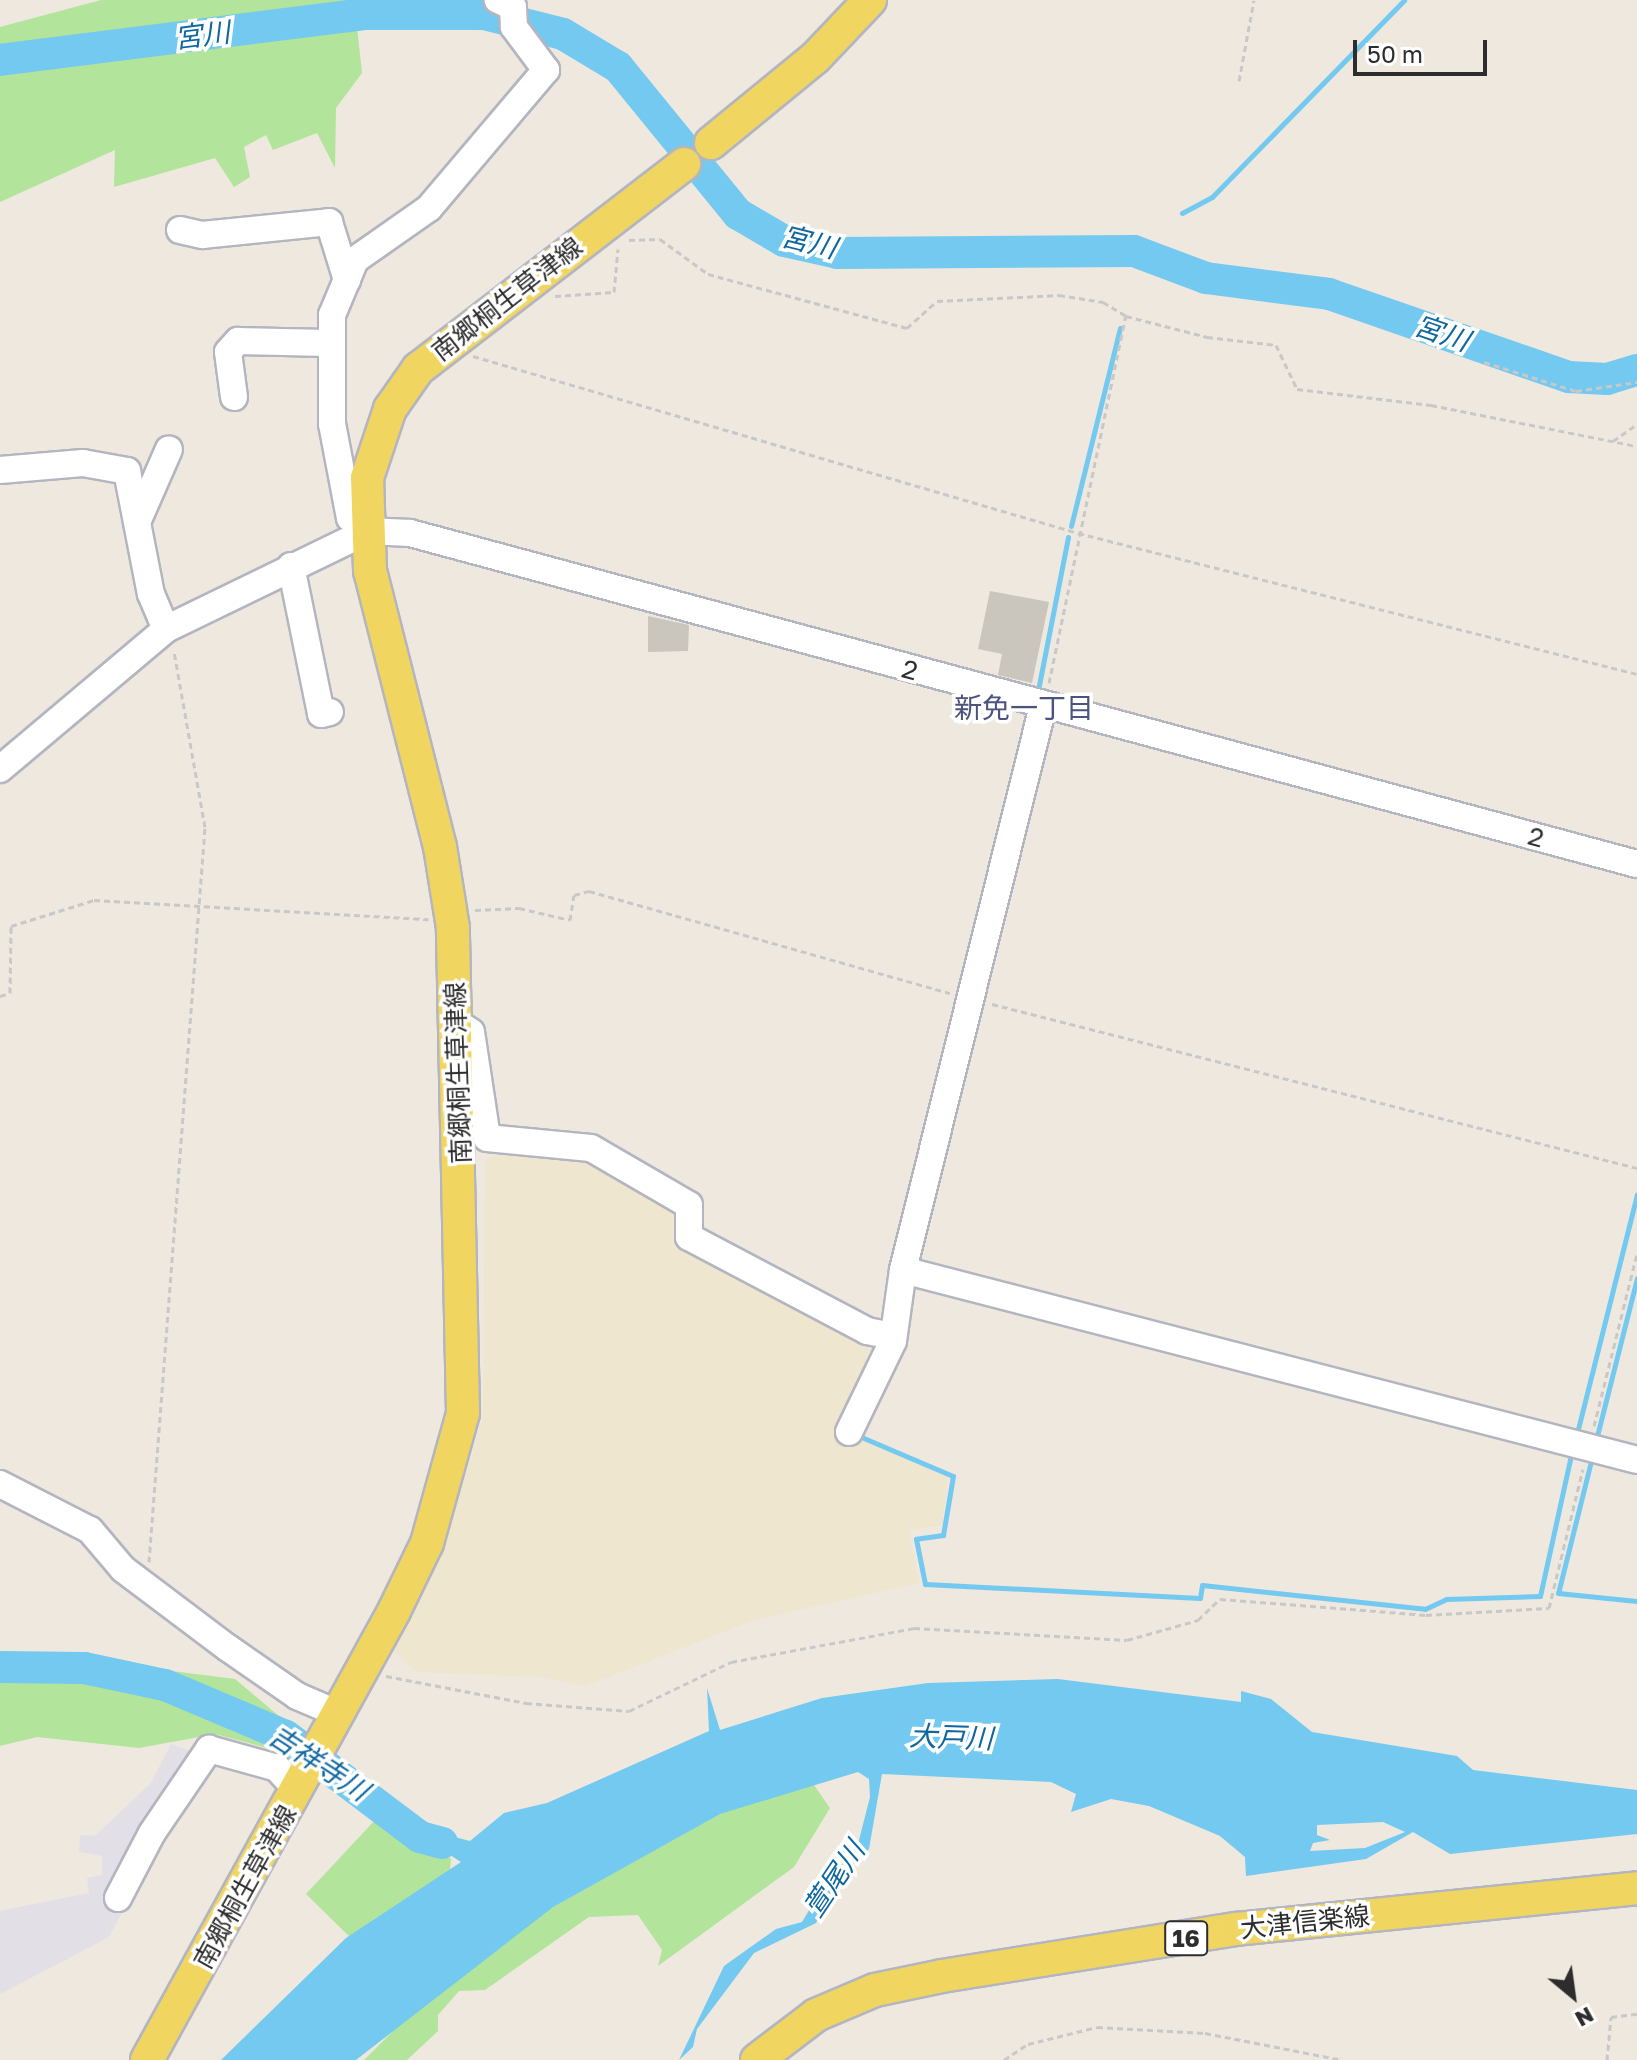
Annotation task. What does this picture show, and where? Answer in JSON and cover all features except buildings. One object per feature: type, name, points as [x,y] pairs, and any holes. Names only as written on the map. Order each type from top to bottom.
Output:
[{"type":"main road","points":[[711,143],[815,58],[870,0]]},
{"type":"main road","name":"南郷桐生草津線","points":[[147,2060],[363,1672],[427,1543],[463,1413],[459,1024],[450,915],[370,571],[367,478],[390,409],[450,341],[684,164]]},
{"type":"main road","name":"大津信楽線","points":[[757,2060],[816,2015],[875,1990],[942,1976],[1236,1929],[1637,1888]]},
{"type":"street","points":[[0,769],[166,629],[368,531],[350,518],[332,424],[327,343],[355,260],[429,208],[546,70],[514,27],[513,7],[498,0]]},
{"type":"street","points":[[180,230],[202,235],[329,222],[347,280]]},
{"type":"street","points":[[234,397],[228,352],[238,341],[327,343]]},
{"type":"street","points":[[138,520],[169,449]]},
{"type":"street","points":[[0,470],[115,465],[127,471],[166,629]]},
{"type":"street","name":"2","points":[[368,531],[410,533],[1637,864]]},
{"type":"street","points":[[291,566],[321,714],[330,712]]},
{"type":"street","points":[[849,1432],[892,1336],[903,1270],[1043,706]]},
{"type":"street","points":[[459,1024],[471,1032],[487,1138],[591,1148],[689,1205],[689,1237],[867,1331],[892,1336]]},
{"type":"street","points":[[903,1270],[1637,1460]]},
{"type":"street","points":[[0,1484],[90,1530],[147,1586],[297,1696],[339,1714]]},
{"type":"street","points":[[118,1898],[152,1833],[209,1749],[277,1768],[300,1787]]},
{"type":"path","points":[[1239,81],[1254,0]]},
{"type":"path","points":[[524,284],[543,296],[614,292],[617,250],[622,241],[648,236],[708,274],[907,328],[937,301],[1059,295],[1103,302],[1126,316],[1276,345],[1297,389],[1431,405],[1637,446]]},
{"type":"path","points":[[1043,706],[1126,316]]},
{"type":"path","points":[[450,341],[475,358],[1078,533],[1637,674]]},
{"type":"path","points":[[1484,362],[1576,391],[1637,382]]},
{"type":"path","points":[[1613,441],[1637,424]]},
{"type":"path","points":[[147,1586],[205,827],[182,675],[166,629]]},
{"type":"path","points":[[0,996],[10,993],[11,926],[24,917],[94,900],[412,922],[519,908],[570,920],[574,895],[589,891],[970,998],[1637,1168]]},
{"type":"path","points":[[363,1672],[526,1703],[629,1711],[731,1662],[914,1628],[1127,1640],[1198,1620],[1220,1599],[1426,1615],[1549,1608],[1637,1254]]},
{"type":"path","points":[[1607,2060],[1611,2017],[1637,2014]]},
{"type":"path","points":[[1004,2060],[1057,2034],[1135,2027],[1342,2060]]},
{"type":"shaded area","points":[[509,1149],[587,1157],[683,1209],[682,1243],[882,1342],[840,1431],[948,1477],[942,1525],[909,1530],[919,1583],[754,1620],[585,1686],[543,1677],[416,1672],[388,1646],[445,1540],[483,1419],[485,1160]]},
{"type":"shaded area","points":[[171,1744],[204,1756],[109,1937],[0,1994],[0,1911],[89,1893],[87,1878],[102,1875],[102,1856],[79,1852],[80,1835],[95,1836],[151,1783]]},
{"type":"green space","points":[[101,0],[399,0],[357,27],[362,73],[336,108],[335,168],[317,133],[273,150],[266,135],[244,147],[250,177],[234,187],[215,158],[114,187],[115,150],[0,202],[0,27]]},
{"type":"green space","points":[[85,1660],[235,1679],[286,1722],[278,1751],[215,1734],[139,1748],[37,1737],[0,1746],[0,1671]]},
{"type":"green space","points":[[809,1778],[830,1808],[794,1867],[658,1966],[662,1950],[638,1915],[589,1917],[485,1990],[459,1991],[438,2015],[438,2031],[407,2060],[364,2060],[413,2011],[549,1904],[717,1809]]},
{"type":"green space","points":[[377,1818],[410,1822],[451,1859],[449,1882],[354,1941],[306,1894]]},
{"type":"water","points":[[1058,1679],[1241,1702],[1241,1691],[1271,1699],[1312,1732],[1457,1756],[1473,1770],[1637,1790],[1637,1834],[1450,1854],[1413,1832],[1366,1859],[1246,1876],[1245,1857],[1220,1836],[1149,1806],[1111,1799],[1071,1812],[1076,1794],[1051,1782],[882,1774],[869,1849],[834,1884],[816,1923],[754,1953],[697,2029],[693,2047],[679,2060],[724,1966],[776,1929],[802,1922],[833,1870],[858,1844],[870,1797],[869,1779],[858,1772],[720,1814],[553,1907],[356,2060],[221,2060],[346,1938],[461,1862],[400,1823],[470,1841],[504,1813],[547,1803],[709,1731],[707,1688],[720,1730],[822,1698],[928,1683]],"holes":[[[1383,1822],[1405,1832],[1365,1848],[1310,1851],[1313,1843],[1330,1840],[1317,1835],[1317,1825]]]},
{"type":"waterway","points":[[1182,213],[1212,197],[1404,0]]},
{"type":"waterway","name":"宮川","points":[[0,60],[362,14],[484,14],[563,34],[618,67],[738,214],[784,241],[838,253],[1134,251],[1206,278],[1329,294],[1569,377],[1607,379],[1637,370]]},
{"type":"waterway","points":[[1071,526],[1120,328]]},
{"type":"waterway","points":[[1038,690],[1068,537]]},
{"type":"waterway","points":[[1576,1437],[1637,1195]]},
{"type":"waterway","points":[[1596,1440],[1637,1278]]},
{"type":"waterway","points":[[859,1436],[953,1476],[943,1535],[916,1539],[925,1584],[1200,1598],[1202,1585],[1425,1609],[1446,1599],[1540,1596],[1572,1451]]},
{"type":"waterway","points":[[1592,1457],[1558,1593],[1637,1601]]},
{"type":"waterway","name":"吉祥寺川","points":[[0,1667],[84,1668],[165,1685],[286,1736],[420,1837],[442,1843]]},
{"type":"district","name":"新免一丁目","points":[[1024,708]]},
{"type":"water label","name":"大戸川","points":[[951,1737]]},
{"type":"water label","name":"萱尾川","points":[[834,1879]]}]
